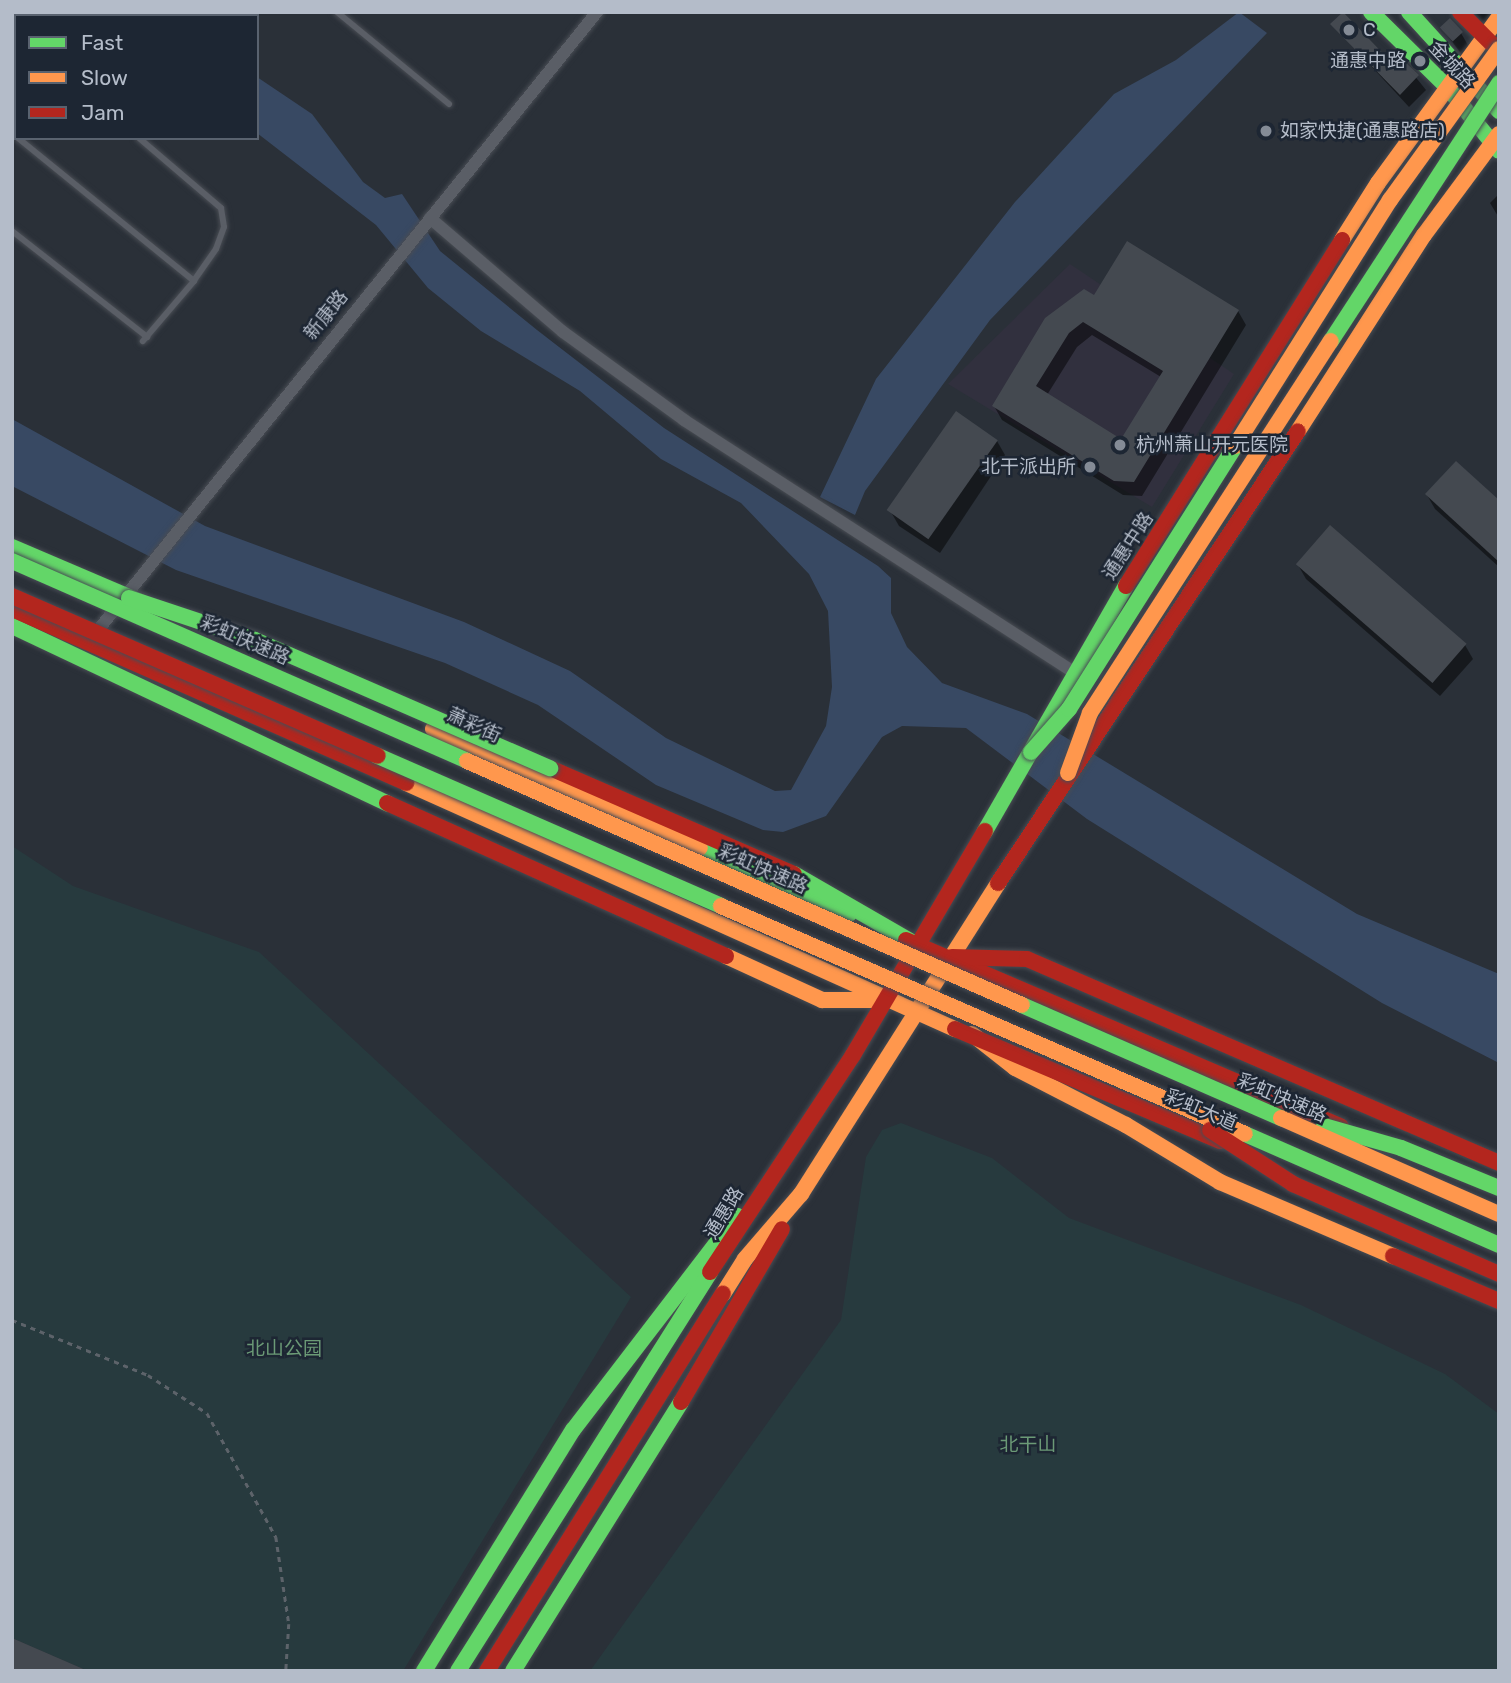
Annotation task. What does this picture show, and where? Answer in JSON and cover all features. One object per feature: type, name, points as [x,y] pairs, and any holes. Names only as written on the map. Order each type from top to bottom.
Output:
[{"type":"main road","name":"金城路","points":[[1371,12],[1447,87],[1497,142]]},
{"type":"main road","name":"金城路","points":[[1409,12],[1462,66],[1499,111]]},
{"type":"main road","points":[[1460,12],[1499,50]]},
{"type":"main road","name":"通惠中路","points":[[1019,772],[1075,673],[1378,183],[1483,34],[1499,17]]},
{"type":"main road","name":"通惠中路","points":[[1031,752],[1069,709],[1390,200],[1499,50]]},
{"type":"main road","points":[[1068,773],[1090,713],[1130,648],[1499,83]]},
{"type":"main road","points":[[513,1671],[697,1377],[802,1194],[1051,799],[1235,529],[1424,235],[1497,142]]},
{"type":"main road","name":"萧彩街","points":[[12,547],[917,945]]},
{"type":"main road","points":[[12,560],[255,640],[810,881],[917,945],[952,957],[1499,1195]]},
{"type":"main road","name":"彩虹快速路","points":[[12,560],[1235,1101],[1499,1214]]},
{"type":"main road","points":[[12,596],[1499,1245]]},
{"type":"main road","points":[[12,609],[821,967],[886,1000]]},
{"type":"main road","points":[[12,626],[493,853],[822,1000],[886,1000]]},
{"type":"main road","name":"通惠路","points":[[458,1671],[768,1181],[808,1126],[886,1000],[1019,772]]},
{"type":"main road","points":[[952,957],[1027,959],[1304,1076],[1499,1163]]},
{"type":"main road","name":"彩虹大道","points":[[886,1000],[919,1011],[1499,1262]]},
{"type":"main road","points":[[972,1034],[1015,1068],[1126,1125],[1220,1182],[1499,1301]]},
{"type":"main road","points":[[1154,1094],[1293,1184],[1499,1274]]},
{"type":"main road","points":[[1235,1101],[1401,1148],[1499,1188]]},
{"type":"main road","points":[[424,1671],[573,1430],[678,1287],[768,1181]]},
{"type":"main road","points":[[487,1671],[745,1259],[802,1194]]},
{"type":"street","name":"新康路","points":[[87,644],[137,576],[597,12]]},
{"type":"street","points":[[430,218],[563,332],[684,420],[1075,673]]},
{"type":"lane","points":[[337,12],[449,104]]},
{"type":"lane","points":[[20,140],[194,281]]},
{"type":"lane","points":[[12,231],[145,339],[194,281],[216,249],[224,226],[221,208],[141,140]]},
{"type":"path","points":[[12,1320],[148,1375],[207,1413],[276,1537],[289,1624],[286,1671]]},
{"type":"shaded area","name":"杭州萧山开元医院","points":[[1070,264],[1234,374],[1152,507],[948,384]]},
{"type":"green space","name":"北山公园","points":[[12,846],[73,886],[259,952],[631,1297],[403,1671],[88,1671],[12,1638]]},
{"type":"green space","name":"北干山","points":[[901,1123],[992,1158],[1069,1218],[1301,1305],[1445,1374],[1499,1414],[1499,1671],[590,1671],[841,1320],[866,1157],[882,1130]]},
{"type":"water","points":[[1239,12],[1267,33],[990,320],[865,491],[855,515],[820,497],[876,379],[1015,202],[1114,94],[1176,60]]},
{"type":"water","points":[[259,78],[312,114],[363,182],[385,198],[402,194],[440,251],[537,330],[664,428],[878,566],[891,578],[891,613],[907,647],[942,683],[1027,714],[1357,914],[1499,974],[1499,1063],[1382,1003],[1087,819],[966,728],[902,726],[882,737],[826,816],[783,832],[763,830],[656,785],[538,705],[445,663],[176,570],[12,486],[12,419],[205,526],[464,622],[570,671],[666,738],[775,791],[791,790],[826,726],[832,687],[828,611],[809,574],[741,503],[661,459],[580,391],[481,331],[428,288],[376,225],[259,135]]},
{"type":"building","points":[[1343,12],[1398,69],[1405,62],[1419,75],[1400,95],[1330,24]]},
{"type":"building","points":[[1450,18],[1463,32],[1453,41],[1440,28]]},
{"type":"building","points":[[1127,241],[1239,310],[1134,482],[1114,481],[992,406],[1045,318],[1084,289],[1094,295]],"holes":[[[1083,322],[1163,371],[1121,439],[1036,386],[1069,333]]]},
{"type":"building","points":[[956,411],[998,440],[928,539],[887,510]]},
{"type":"building","points":[[1456,461],[1499,500],[1499,562],[1425,494]]},
{"type":"building","points":[[1330,525],[1467,644],[1432,683],[1296,564]]},
{"type":"building","points":[[12,1638],[88,1671],[12,1671]]},
{"type":"traffic: fast","points":[[1371,12],[1447,87],[1499,151]]},
{"type":"traffic: fast","points":[[1409,12],[1499,111]]},
{"type":"traffic: fast","points":[[1331,341],[1499,83]]},
{"type":"traffic: fast","points":[[1031,752],[1069,709],[1235,446]]},
{"type":"traffic: fast","points":[[12,547],[141,602]]},
{"type":"traffic: fast","points":[[12,561],[467,761]]},
{"type":"traffic: fast","points":[[985,831],[1126,586]]},
{"type":"traffic: fast","points":[[129,598],[255,640],[550,768]]},
{"type":"traffic: fast","points":[[12,626],[387,803]]},
{"type":"traffic: fast","points":[[378,756],[721,906]]},
{"type":"traffic: fast","points":[[700,848],[849,914]]},
{"type":"traffic: fast","points":[[794,874],[917,945]]},
{"type":"traffic: fast","points":[[1022,1005],[1281,1118]]},
{"type":"traffic: fast","points":[[1324,1126],[1401,1148],[1499,1188]]},
{"type":"traffic: fast","points":[[1245,1134],[1499,1245]]},
{"type":"traffic: fast","points":[[424,1671],[573,1430],[737,1216]]},
{"type":"traffic: fast","points":[[458,1671],[710,1272]]},
{"type":"traffic: fast","points":[[513,1671],[681,1402]]},
{"type":"traffic: slow","points":[[1342,240],[1378,183],[1499,17]]},
{"type":"traffic: slow","points":[[1235,446],[1390,200],[1499,49]]},
{"type":"traffic: slow","points":[[1298,431],[1424,235],[1499,134]]},
{"type":"traffic: slow","points":[[1068,773],[1090,713],[1331,341]]},
{"type":"traffic: slow","points":[[433,729],[700,848]]},
{"type":"traffic: slow","points":[[467,761],[1022,1005]]},
{"type":"traffic: slow","points":[[406,783],[955,1029]]},
{"type":"traffic: slow","points":[[723,1294],[745,1259],[801,1194],[998,883]]},
{"type":"traffic: slow","points":[[721,906],[1245,1134]]},
{"type":"traffic: slow","points":[[726,956],[822,1000],[886,1000]]},
{"type":"traffic: slow","points":[[972,1034],[1015,1068],[1126,1125],[1220,1182],[1393,1256]]},
{"type":"traffic: slow","points":[[1281,1118],[1499,1214]]},
{"type":"traffic: jam","points":[[1460,12],[1491,43]]},
{"type":"traffic: jam","points":[[1126,586],[1342,240]]},
{"type":"traffic: jam","points":[[998,883],[1298,431]]},
{"type":"traffic: jam","points":[[12,596],[378,756]]},
{"type":"traffic: jam","points":[[12,609],[406,783]]},
{"type":"traffic: jam","points":[[550,768],[794,874]]},
{"type":"traffic: jam","points":[[387,803],[726,956]]},
{"type":"traffic: jam","points":[[710,1272],[853,1055],[985,831]]},
{"type":"traffic: jam","points":[[906,940],[1341,1126]]},
{"type":"traffic: jam","points":[[952,957],[1027,959],[1499,1163]]},
{"type":"traffic: jam","points":[[955,1029],[1220,1141]]},
{"type":"traffic: jam","points":[[1210,1130],[1293,1184],[1499,1274]]},
{"type":"traffic: jam","points":[[681,1402],[782,1229]]},
{"type":"traffic: jam","points":[[1393,1256],[1499,1301]]},
{"type":"traffic: jam","points":[[487,1671],[723,1294]]},
{"type":"place","name":"C","points":[[1349,30]]},
{"type":"place","name":"通惠中路","points":[[1420,61]]},
{"type":"place","name":"如家快捷(通惠路店)","points":[[1266,131]]},
{"type":"place","name":"杭州萧山开元医院","points":[[1120,445]]},
{"type":"place","name":"北干派出所","points":[[1090,467]]}]
